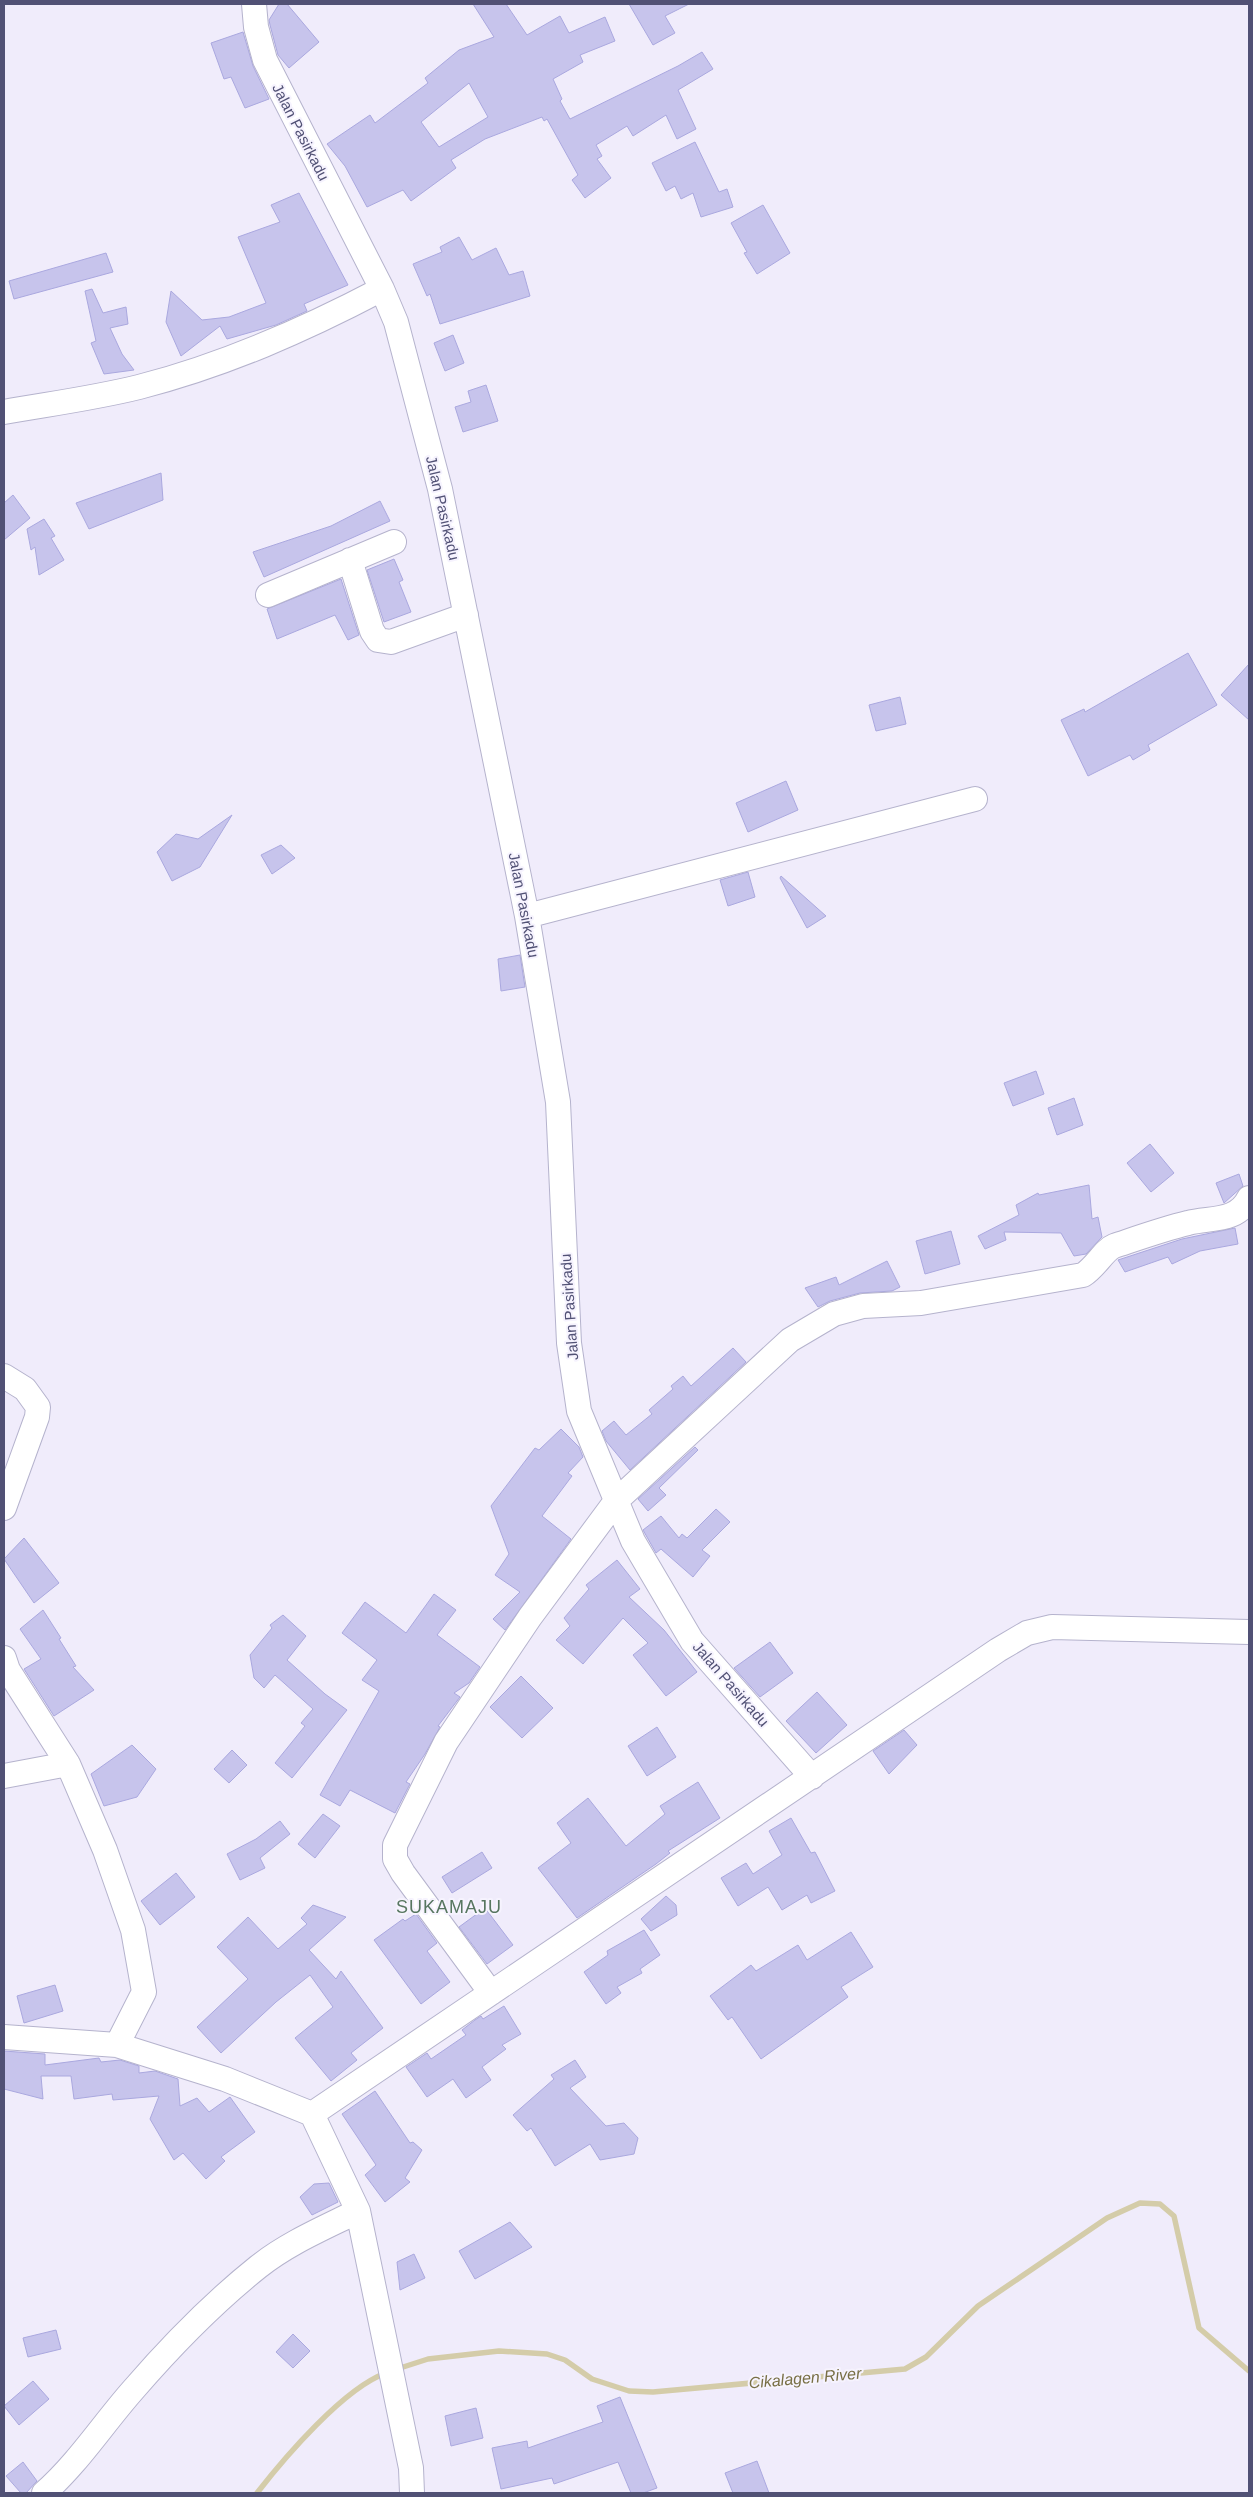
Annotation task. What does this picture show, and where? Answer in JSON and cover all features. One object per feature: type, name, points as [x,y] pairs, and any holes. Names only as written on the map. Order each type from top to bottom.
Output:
[{"type":"street","name":"Jalan Pasirkadu","points":[[254,4],[256,27],[265,60],[382,289],[396,322],[440,489],[527,916],[558,1102],[569,1343],[579,1411],[633,1541],[692,1641],[812,1777]]},
{"type":"street","points":[[4,412],[138,387],[196,369],[276,341],[382,289]]},
{"type":"street","points":[[268,595],[394,542]]},
{"type":"street","points":[[350,560],[372,631],[380,641],[391,642],[466,615]]},
{"type":"street","points":[[527,916],[974,799]]},
{"type":"street","points":[[492,1993],[403,1873],[395,1859],[395,1845],[446,1742],[530,1617],[616,1501],[790,1340],[834,1314],[863,1306],[921,1303],[1083,1275],[1093,1268],[1109,1248],[1190,1222],[1221,1219],[1242,1208],[1249,1198]]},
{"type":"street","points":[[4,1376],[25,1389],[38,1407],[37,1417],[4,1508]]},
{"type":"street","points":[[312,2114],[998,1650],[1027,1633],[1052,1627],[1082,1626],[1249,1632]]},
{"type":"street","points":[[4,1658],[8,1670],[68,1764],[105,1850],[133,1930],[144,1992],[117,2045]]},
{"type":"street","points":[[4,1776],[68,1764]]},
{"type":"street","points":[[4,2037],[117,2045],[224,2078],[312,2114],[358,2212],[411,2468],[412,2493]]},
{"type":"street","points":[[44,2493],[59,2480],[132,2391],[182,2337],[259,2266],[307,2236],[358,2212]]},
{"type":"building","points":[[279,4],[287,4],[319,42],[289,68],[278,55],[269,20]]},
{"type":"building","points":[[473,4],[506,4],[527,35],[560,16],[569,33],[605,17],[615,41],[580,55],[583,62],[553,79],[562,99],[560,101],[570,119],[678,66],[702,52],[713,69],[678,90],[696,129],[677,139],[666,115],[633,136],[627,126],[596,145],[602,156],[597,159],[611,178],[585,198],[572,180],[578,175],[547,119],[544,121],[542,117],[485,139],[451,160],[456,168],[411,201],[403,190],[367,207],[345,166],[327,144],[370,115],[375,123],[428,83],[425,78],[459,50],[494,37]],"holes":[[[469,83],[488,117],[439,147],[421,122]]]},
{"type":"building","points":[[629,4],[689,4],[665,16],[675,33],[653,45]]},
{"type":"building","points":[[243,32],[253,66],[269,99],[245,108],[231,77],[224,79],[211,43]]},
{"type":"building","points":[[695,142],[719,192],[727,189],[733,207],[701,217],[693,193],[681,199],[675,186],[666,191],[652,163]]},
{"type":"building","points":[[299,193],[348,285],[304,304],[307,311],[276,325],[227,339],[220,326],[181,356],[166,322],[171,291],[202,320],[229,317],[266,303],[238,237],[280,222],[271,205]]},
{"type":"building","points":[[763,205],[790,253],[757,274],[744,253],[747,252],[731,223]]},
{"type":"building","points":[[459,237],[472,260],[496,248],[509,275],[523,271],[530,296],[440,324],[430,294],[427,296],[413,264],[442,252],[440,247]]},
{"type":"building","points":[[106,253],[113,272],[14,299],[9,281]]},
{"type":"building","points":[[92,289],[103,313],[126,307],[128,324],[110,328],[122,354],[134,370],[104,374],[91,343],[96,341],[85,291]]},
{"type":"building","points":[[453,335],[464,363],[445,371],[434,343]]},
{"type":"building","points":[[486,385],[498,421],[463,432],[455,407],[471,402],[468,391]]},
{"type":"building","points":[[161,473],[163,500],[89,529],[76,503]]},
{"type":"building","points":[[13,495],[30,518],[4,540],[4,503]]},
{"type":"building","points":[[380,501],[390,521],[264,577],[253,552],[331,526]]},
{"type":"building","points":[[44,519],[55,536],[51,538],[64,560],[39,575],[35,547],[31,550],[27,529]]},
{"type":"building","points":[[394,559],[403,580],[399,582],[411,612],[384,622],[367,570]]},
{"type":"building","points":[[341,579],[359,635],[348,640],[335,615],[277,639],[267,609]]},
{"type":"building","points":[[1188,653],[1217,705],[1148,745],[1150,750],[1133,760],[1130,755],[1088,776],[1061,720],[1084,709],[1085,712]]},
{"type":"building","points":[[1249,664],[1249,720],[1221,695]]},
{"type":"building","points":[[900,697],[906,724],[876,731],[869,705]]},
{"type":"building","points":[[786,781],[798,810],[748,832],[736,803]]},
{"type":"building","points":[[232,815],[200,867],[172,881],[157,852],[176,834],[198,839]]},
{"type":"building","points":[[281,845],[295,858],[272,874],[261,855]]},
{"type":"building","points":[[748,872],[755,897],[728,906],[720,880]]},
{"type":"building","points":[[781,876],[826,916],[807,928],[780,878]]},
{"type":"building","points":[[520,955],[525,987],[501,991],[498,959]]},
{"type":"building","points":[[1036,1071],[1044,1094],[1013,1106],[1004,1083]]},
{"type":"building","points":[[1074,1098],[1083,1125],[1057,1135],[1048,1108]]},
{"type":"building","points":[[1150,1144],[1174,1173],[1151,1192],[1127,1163]]},
{"type":"building","points":[[1239,1174],[1243,1186],[1224,1203],[1216,1183]]},
{"type":"building","points":[[1089,1185],[1092,1219],[1098,1217],[1102,1237],[1086,1254],[1074,1256],[1061,1233],[1004,1232],[1006,1240],[985,1249],[978,1236],[1019,1215],[1016,1205],[1038,1193],[1039,1195]]},
{"type":"building","points":[[1235,1228],[1238,1244],[1200,1251],[1172,1264],[1168,1257],[1125,1272],[1118,1260],[1182,1239]]},
{"type":"building","points":[[951,1231],[960,1264],[925,1274],[916,1241]]},
{"type":"building","points":[[887,1261],[900,1287],[892,1291],[860,1293],[830,1301],[818,1307],[805,1288],[836,1277],[839,1285]]},
{"type":"building","points":[[733,1348],[746,1362],[630,1470],[606,1441],[602,1431],[614,1421],[626,1435],[652,1414],[649,1410],[673,1389],[671,1386],[683,1376],[691,1386]]},
{"type":"building","points":[[561,1429],[579,1447],[583,1457],[568,1473],[572,1476],[542,1516],[571,1539],[505,1630],[493,1619],[520,1592],[495,1575],[509,1554],[491,1506],[535,1448],[539,1450]]},
{"type":"building","points":[[695,1447],[698,1450],[659,1488],[666,1495],[648,1511],[638,1499]]},
{"type":"building","points":[[716,1509],[730,1522],[702,1550],[710,1556],[693,1577],[661,1549],[656,1553],[643,1530],[661,1516],[679,1538],[682,1534],[687,1538]]},
{"type":"building","points":[[24,1538],[59,1583],[34,1603],[4,1559]]},
{"type":"building","points":[[617,1560],[640,1589],[629,1597],[664,1630],[697,1672],[666,1696],[633,1655],[648,1643],[623,1618],[583,1664],[556,1640],[570,1626],[564,1618],[589,1589],[586,1585]]},
{"type":"building","points":[[434,1594],[456,1610],[437,1635],[480,1667],[469,1683],[454,1693],[460,1697],[438,1726],[440,1727],[425,1754],[406,1782],[410,1784],[395,1813],[350,1790],[340,1806],[320,1795],[379,1691],[362,1680],[377,1660],[342,1633],[365,1602],[406,1633]]},
{"type":"building","points":[[43,1610],[76,1666],[73,1667],[94,1690],[54,1716],[24,1669],[41,1659],[20,1629]]},
{"type":"building","points":[[283,1615],[306,1636],[287,1660],[325,1694],[347,1710],[292,1778],[275,1763],[305,1726],[301,1723],[313,1709],[275,1675],[264,1688],[254,1678],[250,1655],[272,1628],[270,1625]]},
{"type":"building","points":[[770,1642],[793,1673],[760,1697],[734,1668]]},
{"type":"building","points":[[521,1676],[553,1708],[522,1738],[490,1707]]},
{"type":"building","points":[[817,1692],[847,1725],[816,1753],[786,1721]]},
{"type":"building","points":[[657,1727],[676,1757],[647,1776],[628,1746]]},
{"type":"building","points":[[904,1730],[917,1745],[889,1774],[873,1751]]},
{"type":"building","points":[[132,1745],[156,1769],[137,1797],[104,1806],[91,1774]]},
{"type":"building","points":[[232,1750],[247,1765],[229,1783],[214,1769]]},
{"type":"building","points":[[698,1782],[720,1818],[668,1851],[670,1853],[656,1864],[577,1918],[538,1868],[571,1843],[557,1823],[588,1798],[626,1846],[665,1814],[660,1806]]},
{"type":"building","points":[[323,1814],[340,1826],[315,1858],[298,1844]]},
{"type":"building","points":[[791,1818],[811,1853],[815,1852],[835,1891],[811,1903],[807,1895],[782,1910],[768,1887],[738,1906],[721,1878],[746,1863],[753,1874],[782,1855],[769,1831]]},
{"type":"building","points":[[280,1821],[290,1834],[260,1858],[265,1868],[240,1880],[227,1854],[256,1839]]},
{"type":"building","points":[[482,1852],[492,1868],[452,1893],[442,1877]]},
{"type":"building","points":[[176,1873],[195,1897],[160,1925],[141,1901]]},
{"type":"building","points":[[666,1896],[676,1905],[677,1915],[651,1931],[641,1919]]},
{"type":"building","points":[[313,1905],[346,1917],[309,1950],[336,1979],[341,1971],[383,2028],[351,2053],[357,2060],[331,2081],[295,2038],[333,2007],[310,1975],[276,2002],[221,2053],[197,2027],[248,1979],[217,1947],[248,1917],[278,1949],[307,1924],[301,1918]]},
{"type":"building","points":[[485,1908],[513,1945],[487,1964],[459,1927]]},
{"type":"building","points":[[416,1914],[437,1943],[427,1951],[450,1982],[421,2004],[374,1940],[403,1919],[405,1921]]},
{"type":"building","points":[[644,1930],[660,1955],[640,1969],[642,1973],[617,1987],[621,1993],[606,2004],[584,1972],[608,1955],[607,1951]]},
{"type":"building","points":[[851,1932],[873,1967],[841,1987],[848,1997],[761,2059],[732,2017],[728,2020],[710,1996],[751,1965],[756,1971],[798,1945],[807,1960]]},
{"type":"building","points":[[55,1985],[63,2011],[24,2023],[17,1996]]},
{"type":"building","points":[[504,2006],[521,2034],[502,2045],[506,2049],[482,2067],[491,2080],[466,2098],[453,2079],[427,2097],[406,2067],[427,2053],[431,2059],[466,2035],[462,2030],[475,2020],[481,2016],[483,2019]]},
{"type":"building","points":[[4,2051],[45,2054],[45,2065],[99,2058],[101,2062],[120,2060],[139,2066],[139,2073],[155,2071],[178,2079],[180,2106],[197,2098],[209,2112],[230,2097],[255,2132],[221,2157],[225,2161],[206,2179],[183,2153],[174,2160],[150,2119],[159,2096],[113,2100],[112,2094],[74,2099],[71,2076],[41,2076],[43,2099],[4,2089]]},
{"type":"building","points":[[575,2060],[586,2077],[570,2088],[606,2126],[624,2123],[638,2138],[634,2154],[600,2160],[590,2144],[555,2166],[531,2128],[527,2131],[513,2115],[554,2079],[551,2075]]},
{"type":"building","points":[[375,2091],[410,2143],[413,2142],[422,2150],[405,2178],[410,2182],[385,2202],[365,2175],[376,2165],[342,2114]]},
{"type":"building","points":[[329,2183],[338,2202],[312,2215],[300,2197],[314,2184]]},
{"type":"building","points":[[510,2222],[532,2247],[475,2279],[459,2251]]},
{"type":"building","points":[[414,2254],[425,2278],[400,2290],[397,2262]]},
{"type":"building","points":[[56,2330],[61,2349],[28,2357],[23,2338]]},
{"type":"building","points":[[293,2334],[310,2351],[293,2368],[276,2352]]},
{"type":"building","points":[[33,2381],[49,2399],[19,2425],[4,2406]]},
{"type":"building","points":[[620,2397],[657,2488],[643,2493],[631,2493],[618,2462],[554,2484],[552,2478],[501,2489],[492,2448],[527,2441],[528,2448],[603,2422],[597,2406]]},
{"type":"building","points":[[476,2408],[483,2438],[451,2446],[445,2416]]},
{"type":"building","points":[[757,2461],[769,2493],[733,2493],[725,2473]]},
{"type":"building","points":[[23,2462],[37,2481],[26,2493],[21,2493],[6,2476]]},
{"type":"waterway","name":"Cikalagen River","points":[[397,2369],[428,2359],[499,2351],[547,2354],[565,2360],[592,2379],[629,2391],[653,2392],[905,2369],[926,2357],[978,2306],[1107,2218],[1140,2203],[1160,2204],[1174,2216],[1199,2328],[1249,2371]]},
{"type":"waterway","name":"Cikalagen River","points":[[257,2493],[299,2443],[334,2408],[352,2393],[386,2373]]},
{"type":"district","name":"SUKAMAJU","points":[[449,1907]]}]
